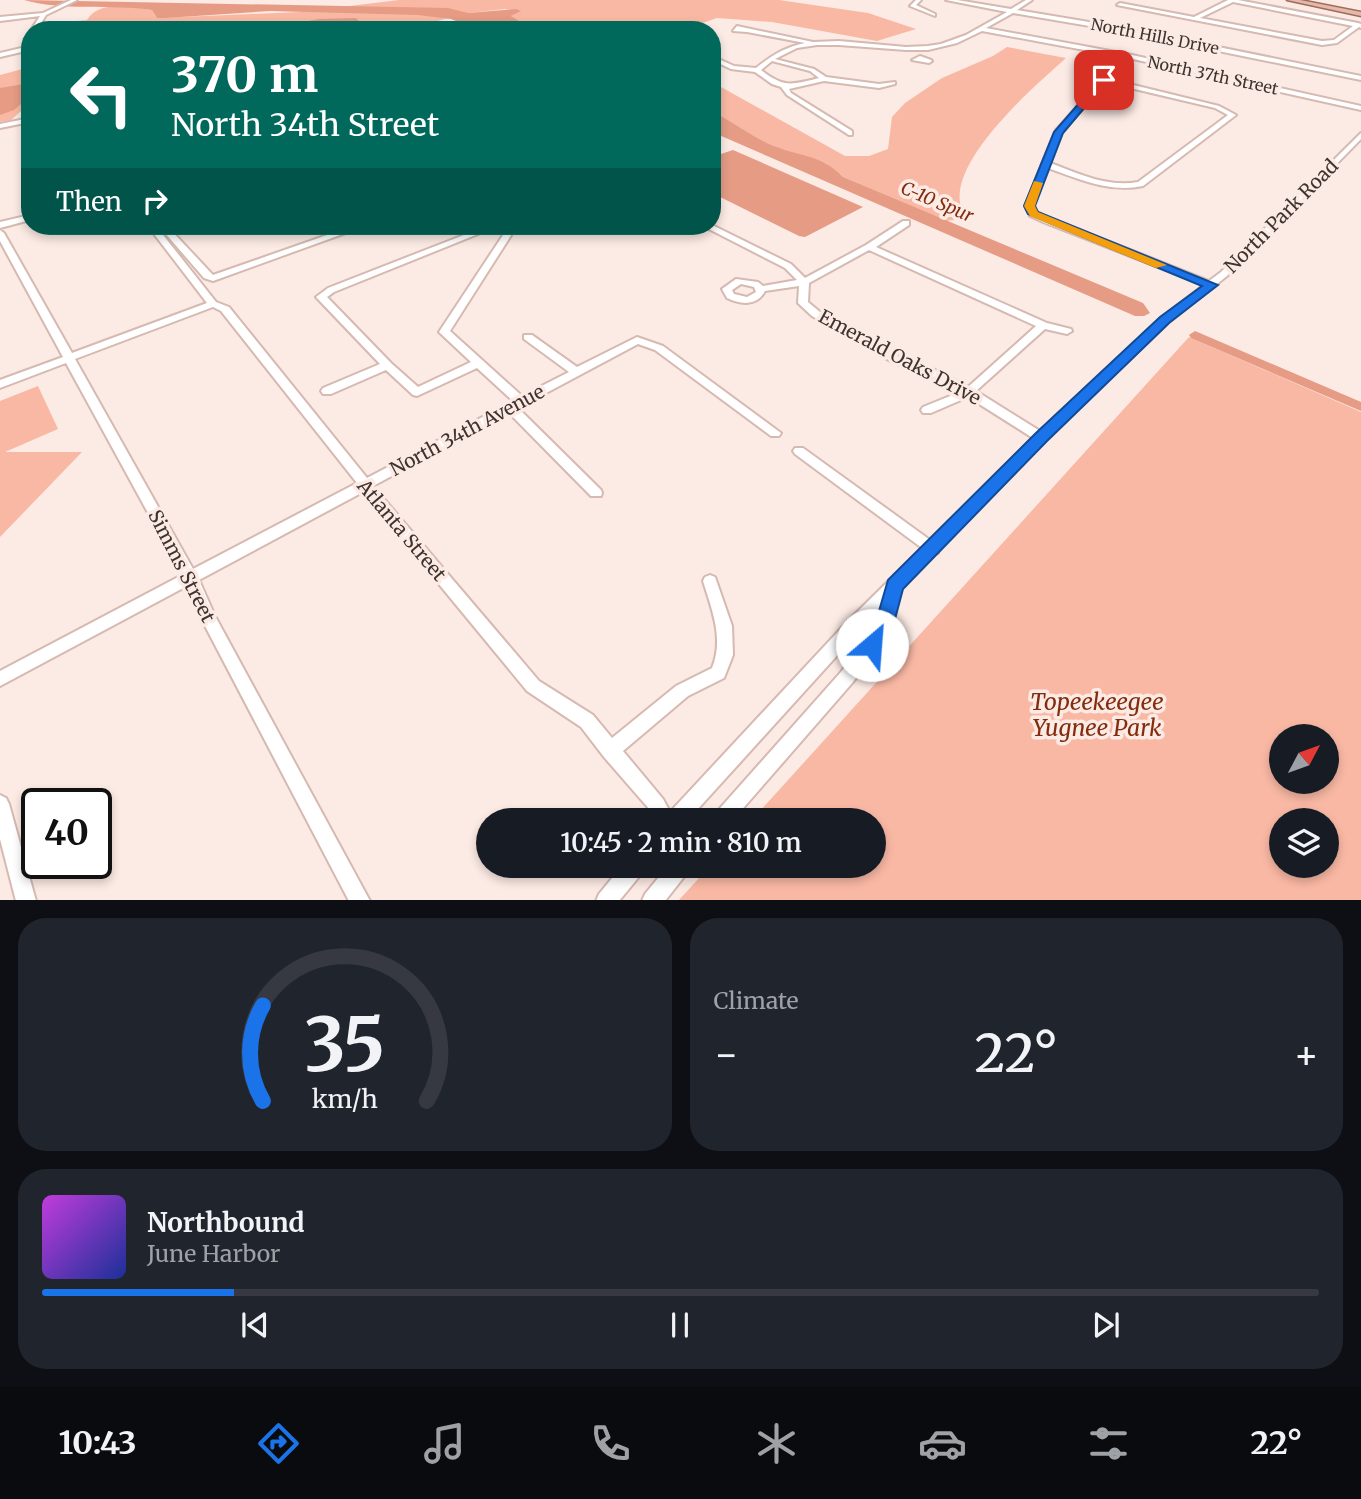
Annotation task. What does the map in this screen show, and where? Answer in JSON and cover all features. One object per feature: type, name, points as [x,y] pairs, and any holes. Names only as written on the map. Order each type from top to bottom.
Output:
[{"type":"main road","points":[[1290,0],[1361,12]]},
{"type":"main road","points":[[1308,0],[1361,12]]},
{"type":"street","points":[[0,19],[44,14],[74,0]]},
{"type":"street","points":[[919,0],[912,5],[933,15]]},
{"type":"street","name":"North Hills Drive","points":[[948,0],[1208,45],[1361,78]]},
{"type":"street","points":[[747,30],[811,43],[836,41],[908,48],[937,46],[981,29],[1030,0]]},
{"type":"street","points":[[1127,0],[1120,5],[1329,44],[1360,26]]},
{"type":"street","points":[[1195,19],[1231,0],[1360,26]]},
{"type":"street","points":[[39,21],[44,14]]},
{"type":"street","name":"North 37th Street","points":[[981,29],[1132,57],[1361,108]]},
{"type":"street","points":[[757,70],[770,59],[811,43]]},
{"type":"street","points":[[908,48],[910,54],[916,58]]},
{"type":"street","points":[[0,55],[21,50]]},
{"type":"street","points":[[1132,57],[1104,80],[1059,132],[1030,206],[1033,214],[1212,285]]},
{"type":"street","points":[[770,59],[812,70],[824,79]]},
{"type":"street","points":[[721,62],[733,68],[757,70],[774,83],[784,86],[806,86],[824,79],[879,86],[892,83]]},
{"type":"street","points":[[1045,164],[1118,187],[1131,187],[1140,184],[1233,116],[1227,111],[1104,80]]},
{"type":"street","points":[[784,86],[789,94],[849,133]]},
{"type":"street","points":[[0,126],[21,122]]},
{"type":"street","name":"North Park Road","points":[[686,808],[851,628],[933,549],[1041,437],[1165,320],[1212,285],[1360,137]]},
{"type":"street","points":[[0,225],[21,219]]},
{"type":"street","points":[[761,289],[804,282],[869,247],[906,223]]},
{"type":"street","name":"Simms Street","points":[[0,233],[191,578],[209,619],[359,900]]},
{"type":"street","points":[[721,233],[788,266],[804,282]]},
{"type":"street","name":"Atlanta Street","points":[[159,235],[213,304],[225,309],[365,485],[533,686],[587,720],[659,808]]},
{"type":"street","points":[[171,235],[207,276],[213,278],[335,235]]},
{"type":"street","points":[[471,235],[331,290],[321,297],[416,392],[478,363]]},
{"type":"street","points":[[507,235],[444,332],[478,363],[596,493]]},
{"type":"street","points":[[869,247],[1042,325],[1067,331]]},
{"type":"street","name":"Emerald Oaks Drive","points":[[804,282],[803,303],[816,314],[898,361],[931,372],[969,392],[1041,437]]},
{"type":"street","points":[[0,384],[213,304]]},
{"type":"street","points":[[927,410],[969,392],[1042,325]]},
{"type":"street","points":[[528,337],[576,372]]},
{"type":"street","points":[[638,340],[659,348],[775,433]]},
{"type":"street","name":"North 34th Avenue","points":[[0,679],[638,340]]},
{"type":"street","points":[[327,391],[387,365]]},
{"type":"street","points":[[799,451],[933,549]]},
{"type":"street","points":[[610,751],[682,691],[718,673],[725,655],[724,626],[710,581]]},
{"type":"street","points":[[731,808],[847,677],[884,628],[895,585]]},
{"type":"street","points":[[0,804],[26,900]]},
{"type":"street","points":[[607,900],[625,878]]},
{"type":"street","points":[[653,900],[670,878]]},
{"type":"green space","points":[[399,0],[779,0],[868,13],[916,29],[877,41],[772,22],[717,18],[708,21],[518,21],[511,16],[520,11],[505,9],[468,13],[437,21],[77,21],[87,20],[99,10],[116,6],[152,10],[157,18],[300,12]]},
{"type":"green space","points":[[1007,47],[1066,58],[1012,109],[975,155],[963,178],[960,200],[967,218],[946,221],[843,177],[826,164],[764,142],[721,116],[721,87],[845,156],[869,156],[888,149],[892,117],[905,103],[942,78]]},
{"type":"green space","points":[[21,69],[21,111],[11,120],[0,122],[0,75]]},
{"type":"green space","name":"Topeekeegee Yugnee Park","points":[[1189,337],[1361,412],[1361,900],[679,900],[699,878],[886,878],[886,808],[763,808]]},
{"type":"green space","points":[[38,386],[58,429],[5,452],[82,452],[0,537],[0,401]]},
{"type":"shaded area","points":[[24,0],[448,8],[468,13],[516,9],[521,11],[511,16],[518,21],[456,21],[418,15],[270,11],[157,18],[152,10]]},
{"type":"shaded area","points":[[356,18],[359,21],[308,21]]},
{"type":"shaded area","points":[[21,84],[21,104],[14,110],[0,115],[0,88]]},
{"type":"shaded area","points":[[721,116],[775,147],[816,159],[843,177],[1143,303],[1150,313],[1135,316],[721,136]]},
{"type":"shaded area","points":[[733,150],[863,207],[805,237],[799,236],[721,197],[721,154]]},
{"type":"waterway","name":"C-10 Spur","points":[[1195,335],[1361,407]]},
{"type":"slow traffic","points":[[1038,183],[1030,206],[1033,214],[1161,265]]},
{"type":"route","points":[[872,645],[884,628],[895,585],[1041,437],[1165,320],[1212,285],[1033,214],[1030,206],[1059,132],[1104,80]]}]
